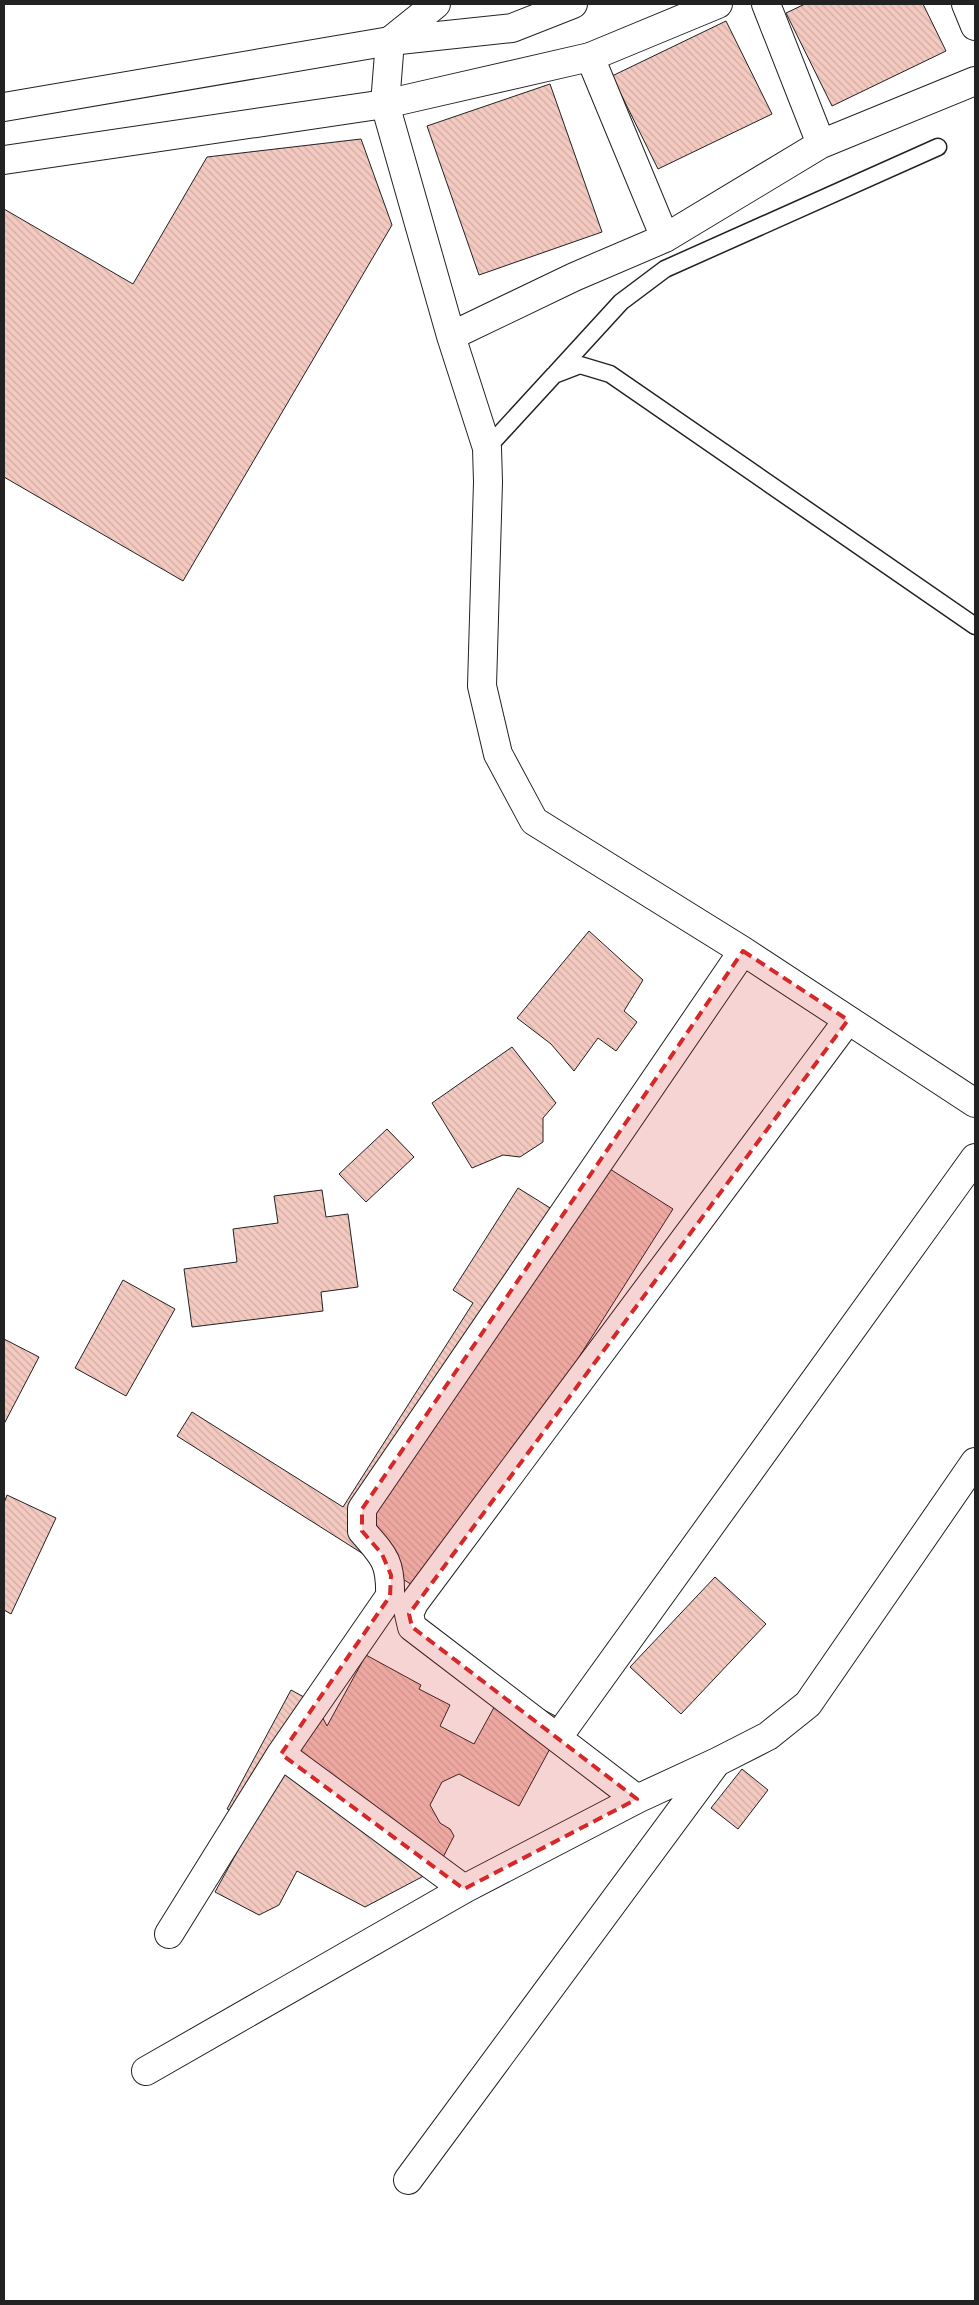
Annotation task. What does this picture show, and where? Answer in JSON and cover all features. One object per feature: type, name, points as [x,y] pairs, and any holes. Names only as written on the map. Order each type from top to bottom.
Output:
[{"type":"street","points":[[436,4],[390,41],[385,104],[451,336],[487,448],[488,482],[482,686],[498,754],[534,821],[743,951],[975,1104]]},
{"type":"street","points":[[4,107],[390,41],[512,28],[573,4]]},
{"type":"street","points":[[4,160],[385,104],[590,57],[718,4]]},
{"type":"street","points":[[766,4],[822,144]]},
{"type":"street","points":[[966,4],[975,26]]},
{"type":"street","points":[[590,57],[665,238]]},
{"type":"street","points":[[451,336],[574,277],[665,238],[822,144],[975,81]]},
{"type":"street","points":[[169,1934],[281,1754],[390,1596],[391,1575],[382,1554],[362,1531],[362,1510],[743,951]]},
{"type":"street","points":[[637,1799],[412,1627],[409,1614],[420,1595],[848,1020]]},
{"type":"street","points":[[558,1737],[975,1158]]},
{"type":"street","points":[[146,2071],[464,1889],[637,1799],[768,1736],[808,1704],[975,1462]]},
{"type":"street","points":[[281,1754],[464,1889]]},
{"type":"street","points":[[408,2180],[717,1762]]},
{"type":"lane","points":[[487,448],[621,302],[665,269],[938,147]]},
{"type":"lane","points":[[554,375],[580,365],[610,374],[975,626]]},
{"type":"highlighted area","points":[[743,951],[848,1020],[409,1614],[412,1627],[637,1799],[464,1889],[281,1754],[390,1596],[391,1575],[382,1554],[362,1531],[362,1509]]},
{"type":"building","points":[[805,4],[923,4],[946,51],[832,106],[786,13]]},
{"type":"building","points":[[726,21],[772,114],[658,169],[612,76]]},
{"type":"building","points":[[550,84],[602,232],[479,275],[427,126]]},
{"type":"building","points":[[361,139],[392,225],[183,581],[4,477],[4,209],[133,284],[207,157]]},
{"type":"building","points":[[589,931],[643,980],[624,1011],[637,1022],[616,1051],[598,1038],[574,1071],[551,1044],[517,1018]]},
{"type":"building","points":[[512,1047],[556,1103],[543,1118],[543,1142],[520,1157],[503,1155],[472,1168],[432,1103]]},
{"type":"building","points":[[387,1129],[414,1157],[366,1202],[339,1174]]},
{"type":"building","points":[[591,1157],[673,1209],[428,1595],[177,1436],[192,1412],[343,1507],[473,1303],[453,1290],[518,1188],[555,1211]]},
{"type":"building","points":[[322,1190],[326,1217],[348,1214],[358,1287],[321,1292],[323,1311],[192,1327],[184,1269],[237,1262],[233,1229],[278,1223],[274,1196]]},
{"type":"building","points":[[123,1280],[175,1309],[126,1396],[75,1368]]},
{"type":"building","points":[[4,1339],[39,1357],[4,1424]]},
{"type":"building","points":[[7,1495],[56,1518],[11,1614],[4,1610],[4,1503]]},
{"type":"building","points":[[715,1577],[766,1624],[681,1714],[630,1667]]},
{"type":"building","points":[[366,1655],[421,1685],[419,1689],[450,1705],[440,1726],[474,1744],[504,1689],[565,1721],[519,1806],[459,1774],[442,1782],[430,1805],[440,1823],[450,1829],[454,1836],[437,1869],[365,1907],[297,1871],[279,1905],[259,1915],[215,1892],[253,1823],[227,1809],[291,1690],[315,1703],[327,1726]]},
{"type":"building","points":[[742,1769],[768,1790],[738,1829],[711,1808]]}]
